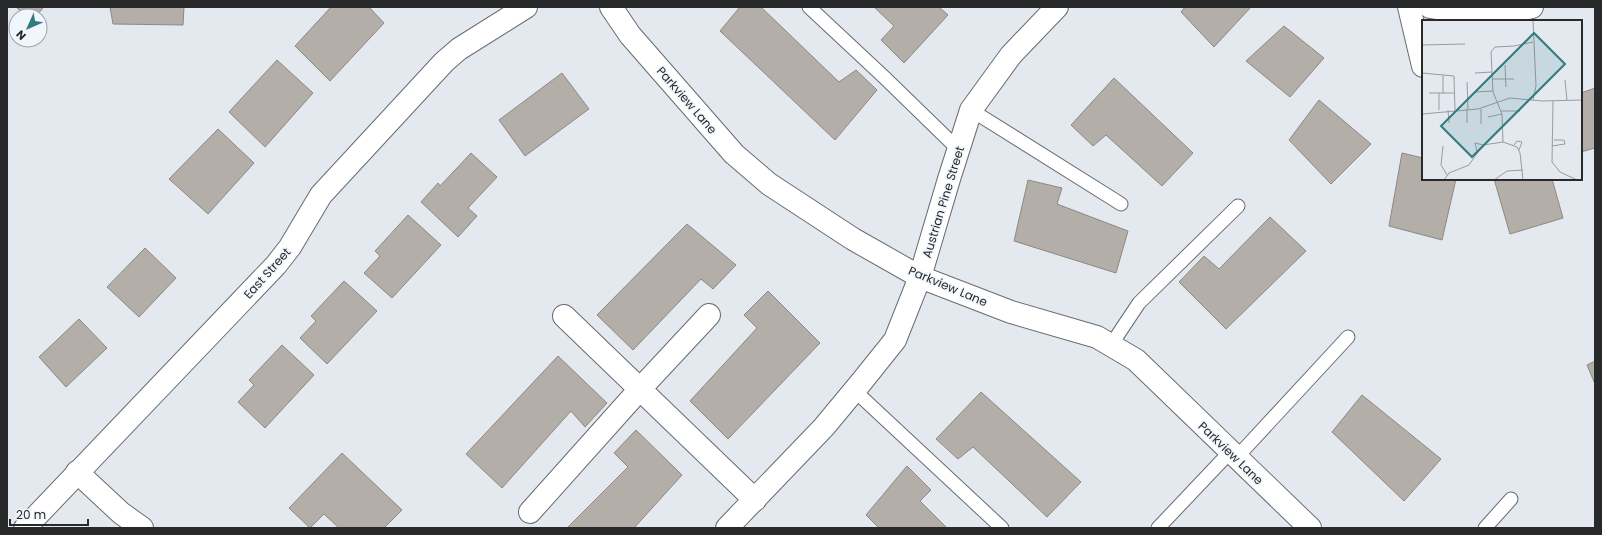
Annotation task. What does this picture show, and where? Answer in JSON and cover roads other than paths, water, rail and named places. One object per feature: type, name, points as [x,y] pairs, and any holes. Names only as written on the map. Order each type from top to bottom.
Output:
[{"type":"street","name":"East Street","points":[[25,528],[276,265],[290,247],[320,195],[444,62],[459,49],[526,7]]},
{"type":"street","name":"Parkview Lane","points":[[611,7],[630,35],[740,159],[769,184],[853,239],[920,277],[1011,312],[1097,337],[1136,360],[1310,528]]},
{"type":"street","name":"Austrian Pine Street","points":[[727,528],[824,427],[855,391],[894,340],[920,277],[970,110],[1011,55],[1057,7]]},
{"type":"street","points":[[1409,7],[1422,62]]},
{"type":"street","points":[[1430,7],[1449,10],[1519,13]]},
{"type":"street","points":[[530,512],[640,389],[709,315]]},
{"type":"street","points":[[564,316],[755,500]]},
{"type":"street","points":[[77,472],[121,513],[142,528]]},
{"type":"lane","points":[[809,7],[958,149]]},
{"type":"lane","points":[[970,110],[1121,204]]},
{"type":"lane","points":[[1110,345],[1139,303],[1238,206]]},
{"type":"lane","points":[[1158,528],[1234,455],[1348,337]]},
{"type":"lane","points":[[855,391],[1002,528]]},
{"type":"lane","points":[[1485,528],[1511,499]]}]
